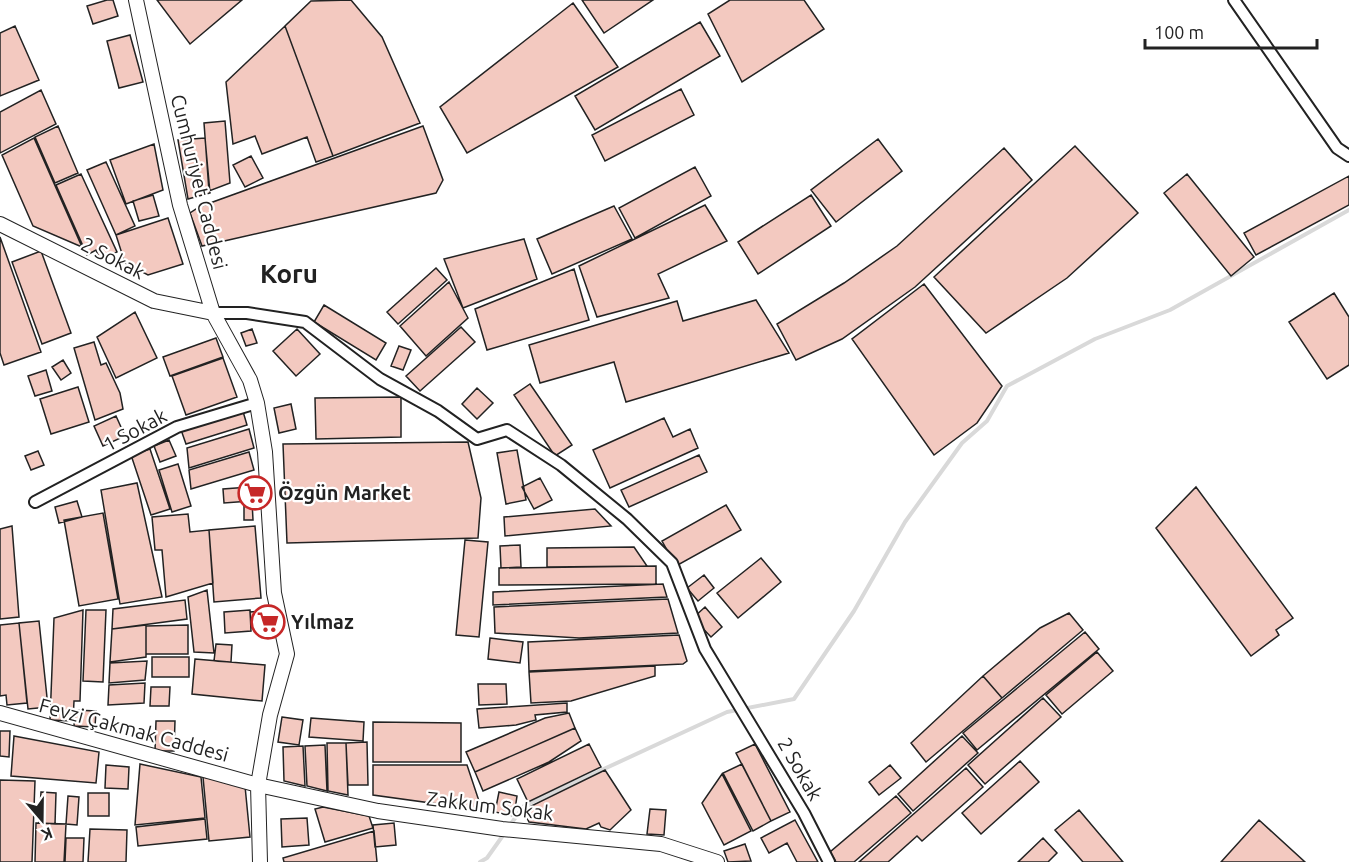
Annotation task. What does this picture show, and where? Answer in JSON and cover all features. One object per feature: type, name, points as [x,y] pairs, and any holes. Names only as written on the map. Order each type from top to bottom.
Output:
[{"type":"street","name":"Cumhuriyet Caddesi","points":[[135,0],[180,205],[213,313],[250,380],[257,403],[265,452],[274,593],[287,654],[270,715],[258,784],[260,862]]},
{"type":"street","points":[[1234,0],[1337,148],[1349,156]]},
{"type":"street","name":"2 Sokak","points":[[0,224],[154,301],[213,313],[247,313],[305,322],[380,379],[438,411],[477,439],[507,430],[561,465],[627,519],[672,563],[705,649],[732,698],[748,718],[829,862]]},
{"type":"street","name":"1 Sokak","points":[[35,502],[177,428],[257,403]]},
{"type":"street","name":"Fevzi Çakmak Caddesi","points":[[0,713],[258,784]]},
{"type":"street","name":"Zakkum Sokak","points":[[258,784],[378,811],[502,829],[661,843],[717,862]]},
{"type":"building","points":[[113,0],[118,16],[93,24],[87,6]]},
{"type":"building","points":[[157,0],[242,0],[190,44]]},
{"type":"building","points":[[351,0],[382,37],[420,123],[333,156],[285,26],[311,1]]},
{"type":"building","points":[[582,0],[653,0],[604,33]]},
{"type":"building","points":[[730,0],[804,0],[824,29],[742,82],[708,14]]},
{"type":"building","points":[[573,3],[618,67],[467,153],[440,107]]},
{"type":"building","points":[[700,22],[720,56],[595,130],[575,96]]},
{"type":"building","points":[[15,26],[39,80],[0,96],[0,33]]},
{"type":"building","points":[[285,26],[333,156],[316,162],[307,137],[262,154],[255,136],[233,144],[226,82]]},
{"type":"building","points":[[130,35],[143,82],[119,88],[107,41]]},
{"type":"building","points":[[681,89],[694,115],[605,161],[592,135]]},
{"type":"building","points":[[41,90],[56,124],[0,153],[0,112]]},
{"type":"building","points":[[225,121],[230,183],[209,191],[204,123]]},
{"type":"building","points":[[58,126],[78,173],[55,183],[35,137]]},
{"type":"building","points":[[423,126],[443,180],[436,193],[202,246],[190,213],[199,207]]},
{"type":"building","points":[[34,138],[82,247],[33,226],[2,155]]},
{"type":"building","points":[[205,138],[210,193],[188,199],[178,140]]},
{"type":"building","points":[[878,139],[902,171],[836,222],[811,190]]},
{"type":"building","points":[[154,144],[163,190],[126,204],[110,160]]},
{"type":"building","points":[[1075,146],[1138,213],[1067,278],[986,333],[934,277]]},
{"type":"building","points":[[1004,148],[1032,180],[915,287],[842,339],[796,360],[777,324],[844,283],[897,246]]},
{"type":"building","points":[[251,156],[263,178],[245,187],[233,165]]},
{"type":"building","points":[[106,162],[135,226],[116,235],[87,170]]},
{"type":"building","points":[[695,167],[711,196],[635,238],[619,208]]},
{"type":"building","points":[[81,174],[117,252],[100,260],[96,250],[87,255],[56,185]]},
{"type":"building","points":[[1187,174],[1254,257],[1231,276],[1164,193]]},
{"type":"building","points":[[1349,176],[1349,205],[1256,255],[1244,233]]},
{"type":"building","points":[[153,195],[159,216],[139,221],[133,201]]},
{"type":"building","points":[[811,195],[831,226],[758,274],[738,242]]},
{"type":"building","points":[[705,205],[727,241],[658,274],[669,298],[597,317],[579,266]]},
{"type":"building","points":[[614,206],[632,239],[552,274],[537,239]]},
{"type":"building","points":[[168,218],[183,264],[148,275],[125,263],[116,235]]},
{"type":"building","points":[[0,237],[41,352],[4,365],[0,353]]},
{"type":"building","points":[[524,239],[537,279],[463,308],[444,259]]},
{"type":"building","points":[[41,251],[71,333],[42,344],[12,262]]},
{"type":"building","points":[[436,268],[447,280],[398,324],[387,312]]},
{"type":"building","points":[[574,269],[589,320],[487,350],[475,309]]},
{"type":"building","points":[[449,282],[468,318],[426,356],[400,326]]},
{"type":"building","points":[[924,284],[1002,386],[977,423],[934,455],[852,339]]},
{"type":"building","points":[[1334,293],[1349,317],[1349,365],[1327,379],[1289,322]]},
{"type":"building","points":[[756,300],[789,353],[626,402],[614,362],[540,383],[529,345],[677,301],[683,321]]},
{"type":"building","points":[[324,305],[386,343],[376,360],[314,322]]},
{"type":"building","points":[[135,312],[157,358],[116,378],[97,337]]},
{"type":"building","points":[[461,327],[475,342],[420,391],[406,376]]},
{"type":"building","points":[[252,329],[257,343],[246,346],[241,333]]},
{"type":"building","points":[[297,329],[320,354],[296,376],[273,351]]},
{"type":"building","points":[[216,338],[223,357],[170,376],[163,357]]},
{"type":"building","points":[[94,342],[101,365],[106,363],[120,393],[123,409],[95,420],[74,348]]},
{"type":"building","points":[[399,346],[411,350],[403,370],[391,366]]},
{"type":"building","points":[[223,358],[237,397],[186,415],[172,376]]},
{"type":"building","points":[[63,360],[71,373],[61,380],[52,367]]},
{"type":"building","points":[[46,370],[52,391],[35,396],[28,376]]},
{"type":"building","points":[[530,384],[572,445],[555,456],[514,395]]},
{"type":"building","points":[[78,387],[89,422],[51,434],[40,399]]},
{"type":"building","points":[[477,388],[493,403],[477,419],[462,404]]},
{"type":"building","points":[[401,397],[401,437],[316,439],[315,398]]},
{"type":"building","points":[[291,404],[296,429],[279,433],[274,408]]},
{"type":"building","points":[[242,408],[247,425],[186,444],[180,427]]},
{"type":"building","points":[[116,416],[125,436],[103,446],[94,426]]},
{"type":"building","points":[[664,418],[673,437],[690,429],[698,448],[610,488],[593,450]]},
{"type":"building","points":[[249,429],[254,448],[189,468],[187,448]]},
{"type":"building","points":[[169,440],[176,456],[160,462],[154,446]]},
{"type":"building","points":[[468,442],[481,498],[478,538],[287,543],[283,444]]},
{"type":"building","points":[[150,449],[170,509],[151,515],[131,455]]},
{"type":"building","points":[[517,450],[526,500],[506,504],[497,453]]},
{"type":"building","points":[[38,451],[44,465],[31,470],[25,456]]},
{"type":"building","points":[[249,452],[254,470],[191,489],[189,470]]},
{"type":"building","points":[[699,455],[707,472],[629,507],[621,490]]},
{"type":"building","points":[[178,464],[191,506],[172,512],[159,470]]},
{"type":"building","points":[[540,478],[552,500],[534,509],[522,487]]},
{"type":"building","points":[[137,483],[162,597],[120,604],[101,490]]},
{"type":"building","points":[[249,487],[250,501],[224,503],[223,489]]},
{"type":"building","points":[[1196,487],[1293,618],[1276,630],[1279,635],[1251,656],[1156,528]]},
{"type":"building","points":[[77,501],[82,517],[59,523],[55,507]]},
{"type":"building","points":[[244,501],[252,501],[253,520],[244,520]]},
{"type":"building","points":[[726,505],[741,530],[676,566],[662,541]]},
{"type":"building","points":[[595,509],[611,526],[505,536],[504,517]]},
{"type":"building","points":[[103,513],[118,599],[79,606],[64,520]]},
{"type":"building","points":[[188,514],[190,532],[209,530],[213,583],[166,597],[162,550],[155,550],[152,517]]},
{"type":"building","points":[[12,526],[19,617],[0,619],[0,529]]},
{"type":"building","points":[[255,526],[261,598],[214,602],[209,530]]},
{"type":"building","points":[[465,540],[488,542],[479,637],[456,635]]},
{"type":"building","points":[[520,545],[521,567],[501,568],[500,546]]},
{"type":"building","points":[[634,547],[647,566],[547,567],[547,548]]},
{"type":"building","points":[[761,558],[781,582],[738,618],[717,593]]},
{"type":"building","points":[[656,566],[656,584],[499,585],[499,568]]},
{"type":"building","points":[[704,575],[714,588],[698,601],[687,588]]},
{"type":"building","points":[[663,584],[667,597],[493,605],[493,592]]},
{"type":"building","points":[[207,590],[214,653],[194,652],[188,597]]},
{"type":"building","points":[[668,599],[678,633],[579,638],[495,633],[494,607]]},
{"type":"building","points":[[185,600],[187,619],[112,629],[113,609]]},
{"type":"building","points":[[705,607],[722,627],[711,637],[693,618]]},
{"type":"building","points":[[83,610],[80,701],[74,701],[73,721],[50,720],[54,618]]},
{"type":"building","points":[[86,610],[106,610],[103,682],[83,681]]},
{"type":"building","points":[[250,610],[251,631],[225,633],[224,612]]},
{"type":"building","points":[[262,611],[263,627],[251,628],[250,612]]},
{"type":"building","points":[[1069,613],[1083,630],[1002,698],[983,676],[1040,628]]},
{"type":"building","points":[[39,621],[48,707],[28,709],[19,623]]},
{"type":"building","points":[[19,623],[27,703],[7,705],[6,695],[0,696],[0,625]]},
{"type":"building","points":[[146,625],[146,657],[110,662],[112,629]]},
{"type":"building","points":[[188,625],[188,654],[146,654],[146,626]]},
{"type":"building","points":[[1085,632],[1099,649],[977,750],[963,733]]},
{"type":"building","points":[[679,635],[687,661],[683,664],[529,671],[528,642]]},
{"type":"building","points":[[490,638],[523,642],[520,663],[488,659]]},
{"type":"building","points":[[216,644],[232,645],[231,662],[214,661]]},
{"type":"building","points":[[1097,652],[1113,671],[1062,714],[1046,695]]},
{"type":"building","points":[[152,657],[189,657],[189,677],[152,677]]},
{"type":"building","points":[[195,659],[265,665],[262,701],[192,694]]},
{"type":"building","points":[[147,661],[145,680],[109,683],[110,663]]},
{"type":"building","points":[[655,666],[655,676],[571,701],[531,703],[529,672]]},
{"type":"building","points":[[983,676],[1002,698],[926,762],[911,743]]},
{"type":"building","points":[[145,683],[144,703],[108,705],[109,685]]},
{"type":"building","points":[[478,684],[506,684],[507,704],[479,705]]},
{"type":"building","points":[[151,687],[170,687],[169,706],[150,706]]},
{"type":"building","points":[[1043,698],[1061,717],[985,784],[968,765]]},
{"type":"building","points":[[567,703],[567,712],[535,715],[536,720],[516,725],[479,728],[477,709]]},
{"type":"building","points":[[75,710],[96,711],[95,727],[74,726]]},
{"type":"building","points":[[569,713],[575,728],[475,772],[466,752],[545,718]]},
{"type":"building","points":[[282,717],[303,720],[299,745],[278,742]]},
{"type":"building","points":[[311,718],[364,722],[363,741],[309,737]]},
{"type":"building","points":[[156,721],[175,721],[174,751],[155,751]]},
{"type":"building","points":[[373,722],[461,723],[461,762],[373,762]]},
{"type":"building","points":[[575,728],[581,741],[549,762],[483,791],[475,772]]},
{"type":"building","points":[[0,731],[10,731],[9,757],[0,756]]},
{"type":"building","points":[[14,736],[99,752],[96,783],[11,776]]},
{"type":"building","points":[[962,736],[978,753],[913,811],[898,794]]},
{"type":"building","points":[[367,742],[368,785],[348,785],[346,743]]},
{"type":"building","points":[[327,743],[346,743],[348,795],[328,791]]},
{"type":"building","points":[[589,744],[601,767],[528,802],[517,779]]},
{"type":"building","points":[[755,744],[790,812],[771,821],[736,753]]},
{"type":"building","points":[[325,745],[327,791],[307,786],[305,746]]},
{"type":"building","points":[[303,746],[305,786],[284,781],[283,747]]},
{"type":"building","points":[[1020,761],[1039,782],[981,834],[962,813]]},
{"type":"building","points":[[140,764],[201,777],[205,818],[135,825]]},
{"type":"building","points":[[742,764],[771,821],[753,831],[723,773]]},
{"type":"building","points":[[106,765],[129,767],[128,789],[105,788]]},
{"type":"building","points":[[373,765],[467,765],[482,810],[373,795]]},
{"type":"building","points":[[890,765],[901,778],[879,795],[869,782]]},
{"type":"building","points":[[966,768],[983,787],[922,841],[917,836],[888,862],[859,862]]},
{"type":"building","points":[[605,770],[631,810],[610,830],[601,827],[599,823],[586,829],[529,822],[523,810]]},
{"type":"building","points":[[722,774],[751,831],[724,845],[702,803]]},
{"type":"building","points":[[203,777],[245,786],[250,837],[209,841]]},
{"type":"building","points":[[0,780],[35,781],[32,862],[0,862]]},
{"type":"building","points":[[41,792],[56,793],[55,824],[39,823]]},
{"type":"building","points":[[499,792],[517,796],[514,816],[495,812]]},
{"type":"building","points":[[88,793],[109,793],[109,816],[88,816]]},
{"type":"building","points":[[68,796],[79,797],[77,825],[66,824]]},
{"type":"building","points":[[896,796],[911,813],[854,862],[836,862],[830,852]]},
{"type":"building","points":[[323,807],[369,816],[373,828],[325,842],[315,809]]},
{"type":"building","points":[[650,809],[666,810],[664,835],[647,834]]},
{"type":"building","points":[[1079,810],[1123,862],[1083,862],[1055,830]]},
{"type":"building","points":[[307,818],[309,845],[282,847],[281,819]]},
{"type":"building","points":[[205,819],[207,839],[138,846],[136,827]]},
{"type":"building","points":[[795,820],[818,862],[797,862],[787,843],[769,853],[761,838]]},
{"type":"building","points":[[1259,820],[1305,862],[1221,862]]},
{"type":"building","points":[[36,823],[66,824],[64,862],[35,862]]},
{"type":"building","points":[[394,823],[396,845],[375,847],[373,825]]},
{"type":"building","points":[[90,829],[127,830],[126,862],[88,862]]},
{"type":"building","points":[[374,831],[377,862],[284,862],[283,858]]},
{"type":"building","points":[[66,838],[84,838],[83,862],[65,862]]},
{"type":"building","points":[[1043,838],[1057,853],[1048,862],[1018,862]]},
{"type":"building","points":[[745,844],[751,861],[728,862],[724,851]]},
{"type":"waterway","points":[[510,825],[524,806],[727,712],[794,699],[854,611],[905,522],[962,443],[987,421],[1007,386],[1095,339],[1170,310],[1349,210]]},
{"type":"waterway","points":[[480,862],[487,858],[504,834]]},
{"type":"place","name":"Özgün Market","points":[[255,493]]},
{"type":"place","name":"Yılmaz","points":[[268,622]]},
{"type":"district","name":"Koru","points":[[289,274]]}]
